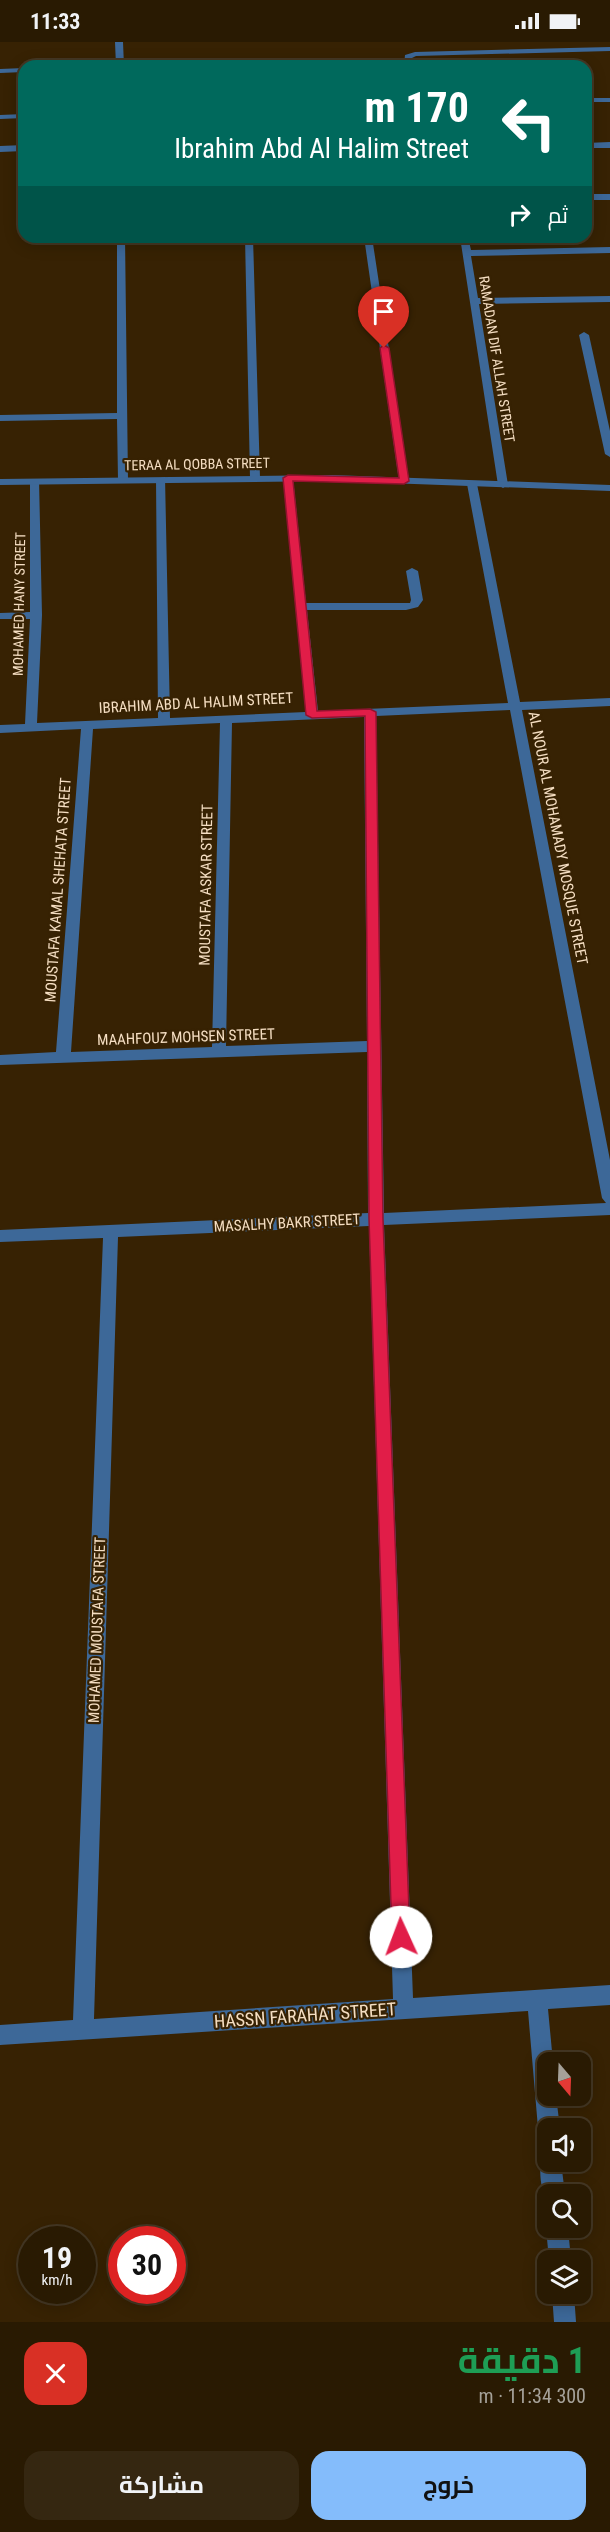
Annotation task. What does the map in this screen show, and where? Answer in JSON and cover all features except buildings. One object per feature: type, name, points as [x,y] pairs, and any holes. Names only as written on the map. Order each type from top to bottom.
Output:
[{"type":"street","points":[[119,42],[120,60]]},
{"type":"street","points":[[415,42],[418,54]]},
{"type":"street","points":[[408,60],[408,57],[418,54],[533,55],[610,49]]},
{"type":"street","points":[[0,70],[18,70]]},
{"type":"street","points":[[592,100],[610,100]]},
{"type":"street","points":[[0,117],[18,116]]},
{"type":"street","points":[[592,146],[610,145]]},
{"type":"street","points":[[0,148],[18,148]]},
{"type":"street","points":[[592,197],[610,197]]},
{"type":"street","points":[[121,243],[123,480]]},
{"type":"street","points":[[249,243],[255,478]]},
{"type":"street","points":[[369,243],[404,481]]},
{"type":"street","name":"RAMADAN DIF ALLAH STREET","points":[[465,243],[503,485]]},
{"type":"street","points":[[466,253],[610,250]]},
{"type":"street","points":[[474,301],[610,299]]},
{"type":"street","points":[[584,335],[610,454]]},
{"type":"street","points":[[0,418],[122,416]]},
{"type":"street","points":[[288,478],[312,715]]},
{"type":"street","name":"TERAA AL QOBBA STREET","points":[[0,482],[288,478],[610,488]]},
{"type":"street","points":[[160,479],[164,721]]},
{"type":"street","name":"MOHAMED HANY STREET","points":[[31,727],[36,615],[35,481]]},
{"type":"street","name":"AL NOUR AL MOHAMADY MOSQUE STREET","points":[[472,484],[610,1198]]},
{"type":"street","points":[[301,606],[395,609],[406,607],[417,600],[412,571]]},
{"type":"street","points":[[0,616],[36,615]]},
{"type":"street","name":"IBRAHIM ABD AL HALIM STREET","points":[[0,729],[610,702]]},
{"type":"street","points":[[370,712],[376,1219],[403,2009]]},
{"type":"street","name":"MOUSTAFA ASKAR STREET","points":[[219,1052],[226,718]]},
{"type":"street","name":"MOUSTAFA KAMAL SHEHATA STREET","points":[[63,1058],[87,725]]},
{"type":"street","name":"MAAHFOUZ MOHSEN STREET","points":[[0,1060],[373,1046]]},
{"type":"street","name":"MASALHY BAKR STREET","points":[[0,1236],[610,1209]]},
{"type":"street","name":"MOHAMED MOUSTAFA STREET","points":[[83,2030],[111,1231]]},
{"type":"street","name":"HASSN FARAHAT STREET","points":[[0,2035],[610,1995]]},
{"type":"street","points":[[537,2000],[548,2118]]},
{"type":"street","points":[[564,2304],[565,2322]]},
{"type":"route","points":[[384,348],[404,481],[288,478],[312,715],[370,712],[376,1219],[401,1937]]}]
